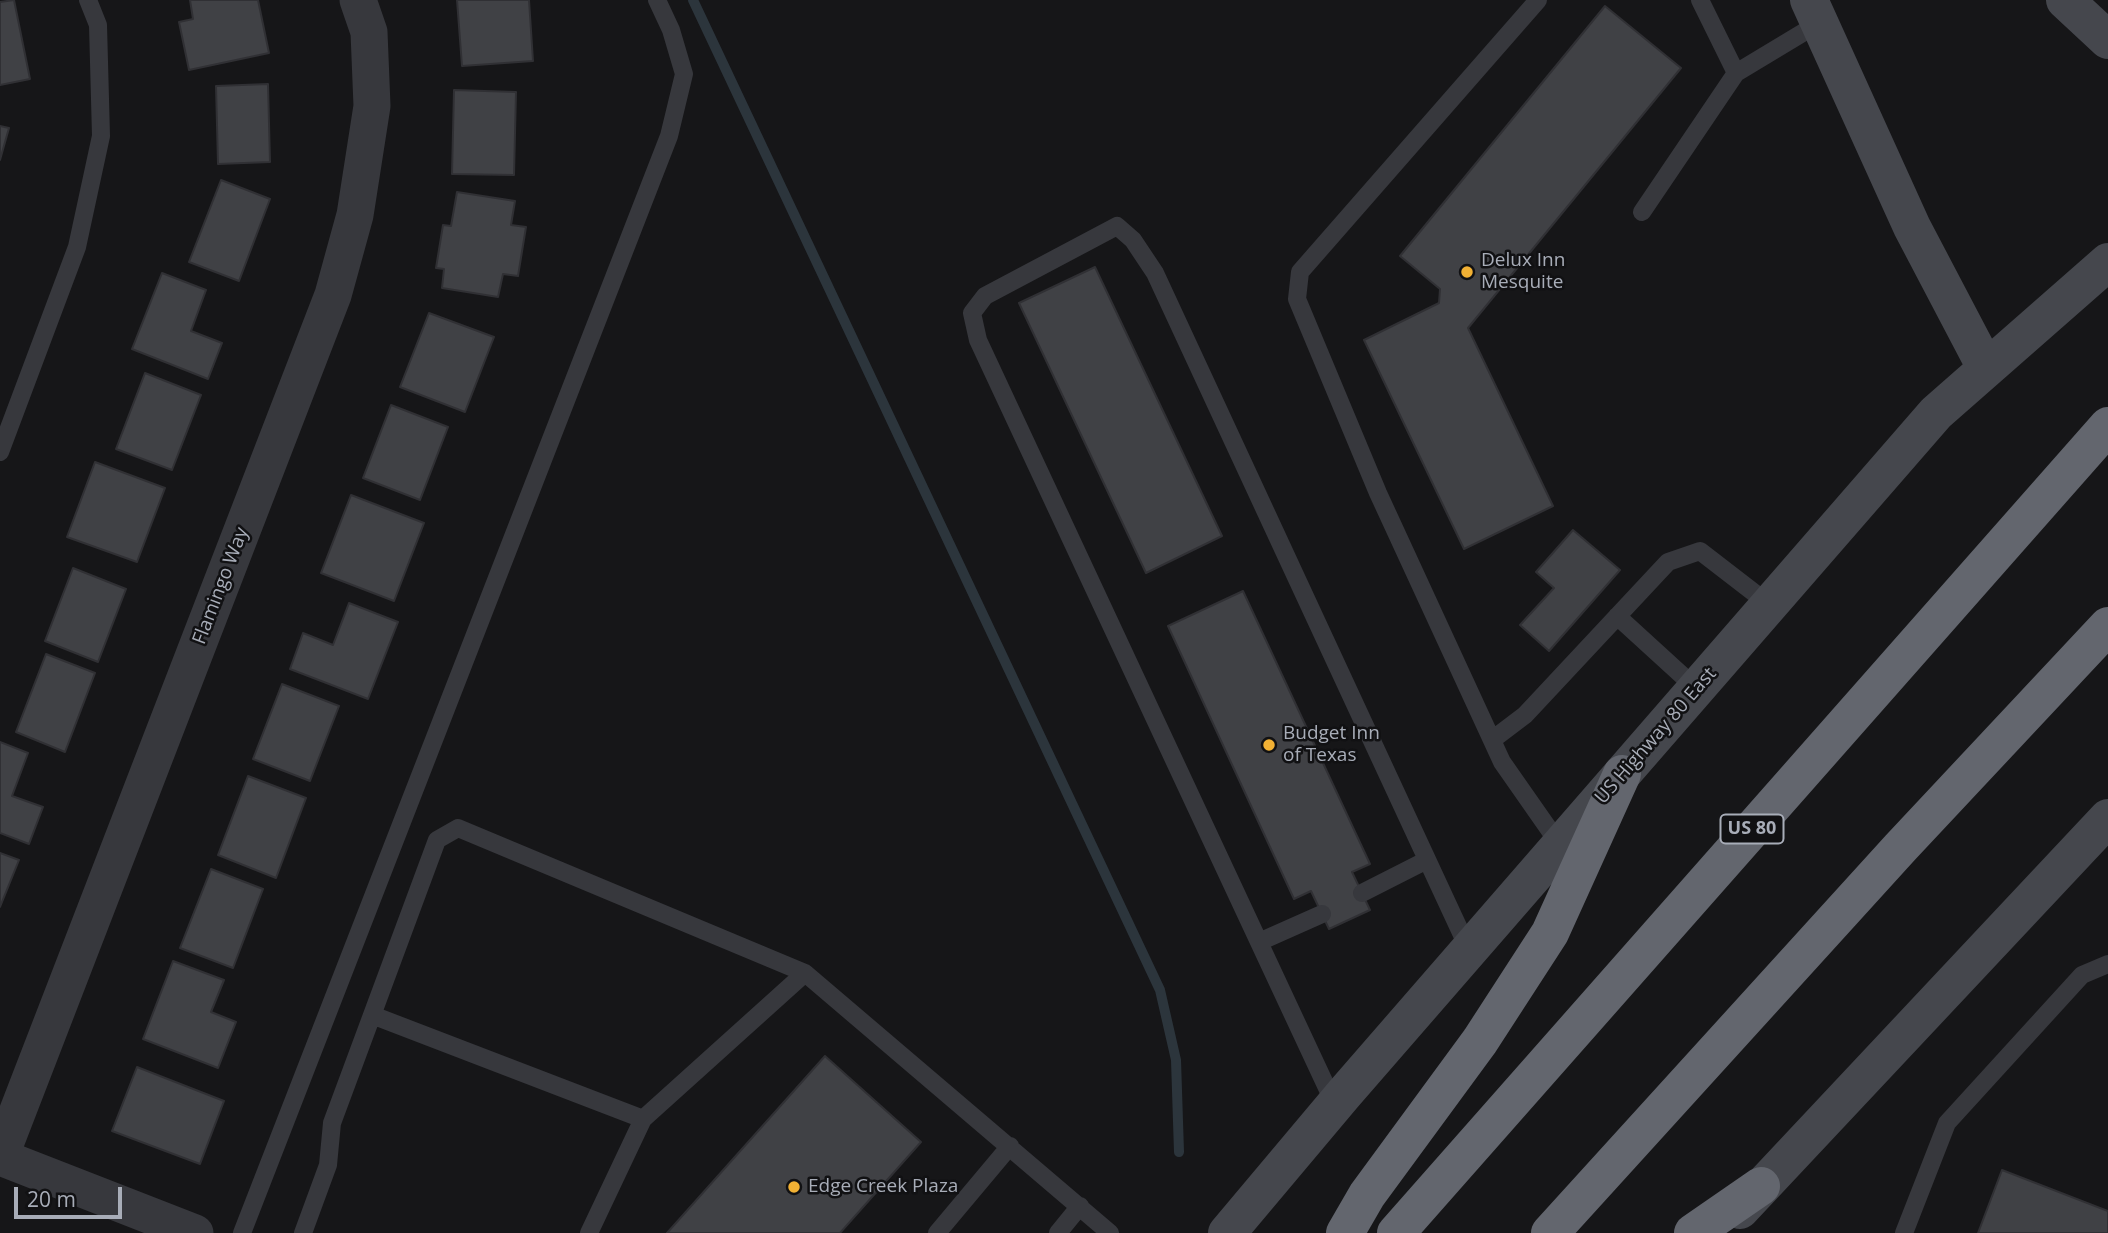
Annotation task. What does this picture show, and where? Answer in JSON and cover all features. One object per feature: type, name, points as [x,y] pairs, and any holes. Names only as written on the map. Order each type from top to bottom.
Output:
[{"type":"highway","name":"US 80","points":[[1396,1233],[2108,426]]},
{"type":"highway","points":[[1550,1233],[1900,848],[2108,626]]},
{"type":"highway","points":[[1345,1233],[1367,1195],[1480,1041],[1550,933],[1622,774]]},
{"type":"highway","points":[[1693,1233],[1761,1186]]},
{"type":"main road","points":[[2070,5],[2108,40]]},
{"type":"main road","points":[[1814,12],[1912,227],[1986,368]]},
{"type":"main road","name":"US Highway 80 East","points":[[1227,1233],[1936,412],[2108,262]]},
{"type":"main road","points":[[1720,1233],[1761,1186],[2108,818]]},
{"type":"street","name":"Flamingo Way","points":[[0,1157],[333,295],[355,215],[372,106],[369,32],[358,0]]},
{"type":"street","points":[[0,1157],[195,1233]]},
{"type":"lane","points":[[0,452],[77,247],[101,136],[98,25],[88,0]]},
{"type":"lane","points":[[242,1233],[669,136],[684,74],[671,30],[657,0]]},
{"type":"lane","points":[[1538,0],[1300,272],[1297,299],[1378,492],[1502,762],[1560,845]]},
{"type":"lane","points":[[1700,0],[1736,73]]},
{"type":"lane","points":[[1642,212],[1736,73],[1814,12]]},
{"type":"lane","points":[[1335,1105],[978,340],[972,313],[985,296],[1117,226],[1133,240],[1155,273],[1469,950]]},
{"type":"lane","points":[[1492,740],[1525,715],[1668,562],[1700,551],[1770,605]]},
{"type":"lane","points":[[1617,616],[1697,689]]},
{"type":"lane","points":[[303,1233],[328,1165],[332,1123],[437,840],[458,828],[805,973],[1110,1233]]},
{"type":"lane","points":[[1362,893],[1427,860]]},
{"type":"lane","points":[[1259,942],[1322,914]]},
{"type":"lane","points":[[1904,1233],[1947,1123],[2082,975],[2108,964]]},
{"type":"lane","points":[[589,1233],[643,1119],[805,973]]},
{"type":"lane","points":[[372,1015],[643,1119]]},
{"type":"lane","points":[[937,1233],[1010,1146]]},
{"type":"lane","points":[[1058,1233],[1080,1206]]},
{"type":"building","points":[[14,0],[30,79],[0,85],[0,2]]},
{"type":"building","points":[[190,0],[258,0],[269,53],[189,70],[179,22],[193,19]]},
{"type":"building","points":[[457,0],[529,0],[533,61],[462,66]]},
{"type":"building","name":"Delux Inn Mesquite","points":[[1605,6],[1681,68],[1468,328],[1553,506],[1464,549],[1364,340],[1439,303],[1440,289],[1400,256]]},
{"type":"building","points":[[268,84],[270,162],[218,164],[216,86]]},
{"type":"building","points":[[454,90],[516,92],[514,175],[452,174]]},
{"type":"building","points":[[0,126],[9,128],[0,160]]},
{"type":"building","points":[[221,180],[270,199],[239,281],[189,262]]},
{"type":"building","points":[[457,192],[515,201],[511,225],[526,227],[518,276],[503,274],[498,297],[442,288],[444,269],[436,268],[443,225],[451,226]]},
{"type":"building","points":[[1095,267],[1222,536],[1146,573],[1019,303]]},
{"type":"building","points":[[162,273],[206,290],[191,331],[222,343],[208,379],[132,349]]},
{"type":"building","points":[[429,313],[494,337],[465,412],[400,387]]},
{"type":"building","points":[[145,373],[201,395],[172,470],[116,449]]},
{"type":"building","points":[[391,405],[448,427],[420,500],[363,478]]},
{"type":"building","points":[[95,462],[165,488],[137,562],[67,537]]},
{"type":"building","points":[[351,495],[424,523],[394,601],[321,573]]},
{"type":"building","points":[[1573,530],[1620,570],[1549,651],[1520,625],[1554,588],[1536,572]]},
{"type":"building","points":[[73,568],[126,589],[98,662],[45,641]]},
{"type":"building","name":"Budget Inn of Texas","points":[[1243,591],[1370,864],[1352,872],[1370,910],[1329,929],[1311,891],[1294,899],[1168,626]]},
{"type":"building","points":[[349,603],[398,622],[368,699],[290,669],[303,633],[333,645]]},
{"type":"building","points":[[46,654],[95,673],[65,752],[16,732]]},
{"type":"building","points":[[282,684],[339,706],[310,781],[253,759]]},
{"type":"building","points":[[0,742],[28,753],[12,796],[43,807],[29,844],[0,833]]},
{"type":"building","points":[[248,776],[306,798],[276,878],[218,855]]},
{"type":"building","points":[[0,853],[19,860],[0,907]]},
{"type":"building","points":[[211,869],[263,889],[233,968],[180,948]]},
{"type":"building","points":[[173,961],[224,980],[211,1012],[236,1022],[218,1068],[143,1039]]},
{"type":"building","name":"Edge Creek Plaza","points":[[825,1056],[921,1142],[840,1233],[667,1233]]},
{"type":"building","points":[[137,1067],[224,1101],[200,1164],[112,1131]]},
{"type":"building","points":[[2002,1170],[2108,1211],[2108,1233],[1978,1233]]},
{"type":"waterway","points":[[693,0],[1160,990],[1176,1060],[1179,1152]]},
{"type":"place","name":"Delux Inn Mesquite","points":[[1467,272]]},
{"type":"place","name":"Budget Inn of Texas","points":[[1269,745]]},
{"type":"place","name":"Edge Creek Plaza","points":[[794,1187]]}]
